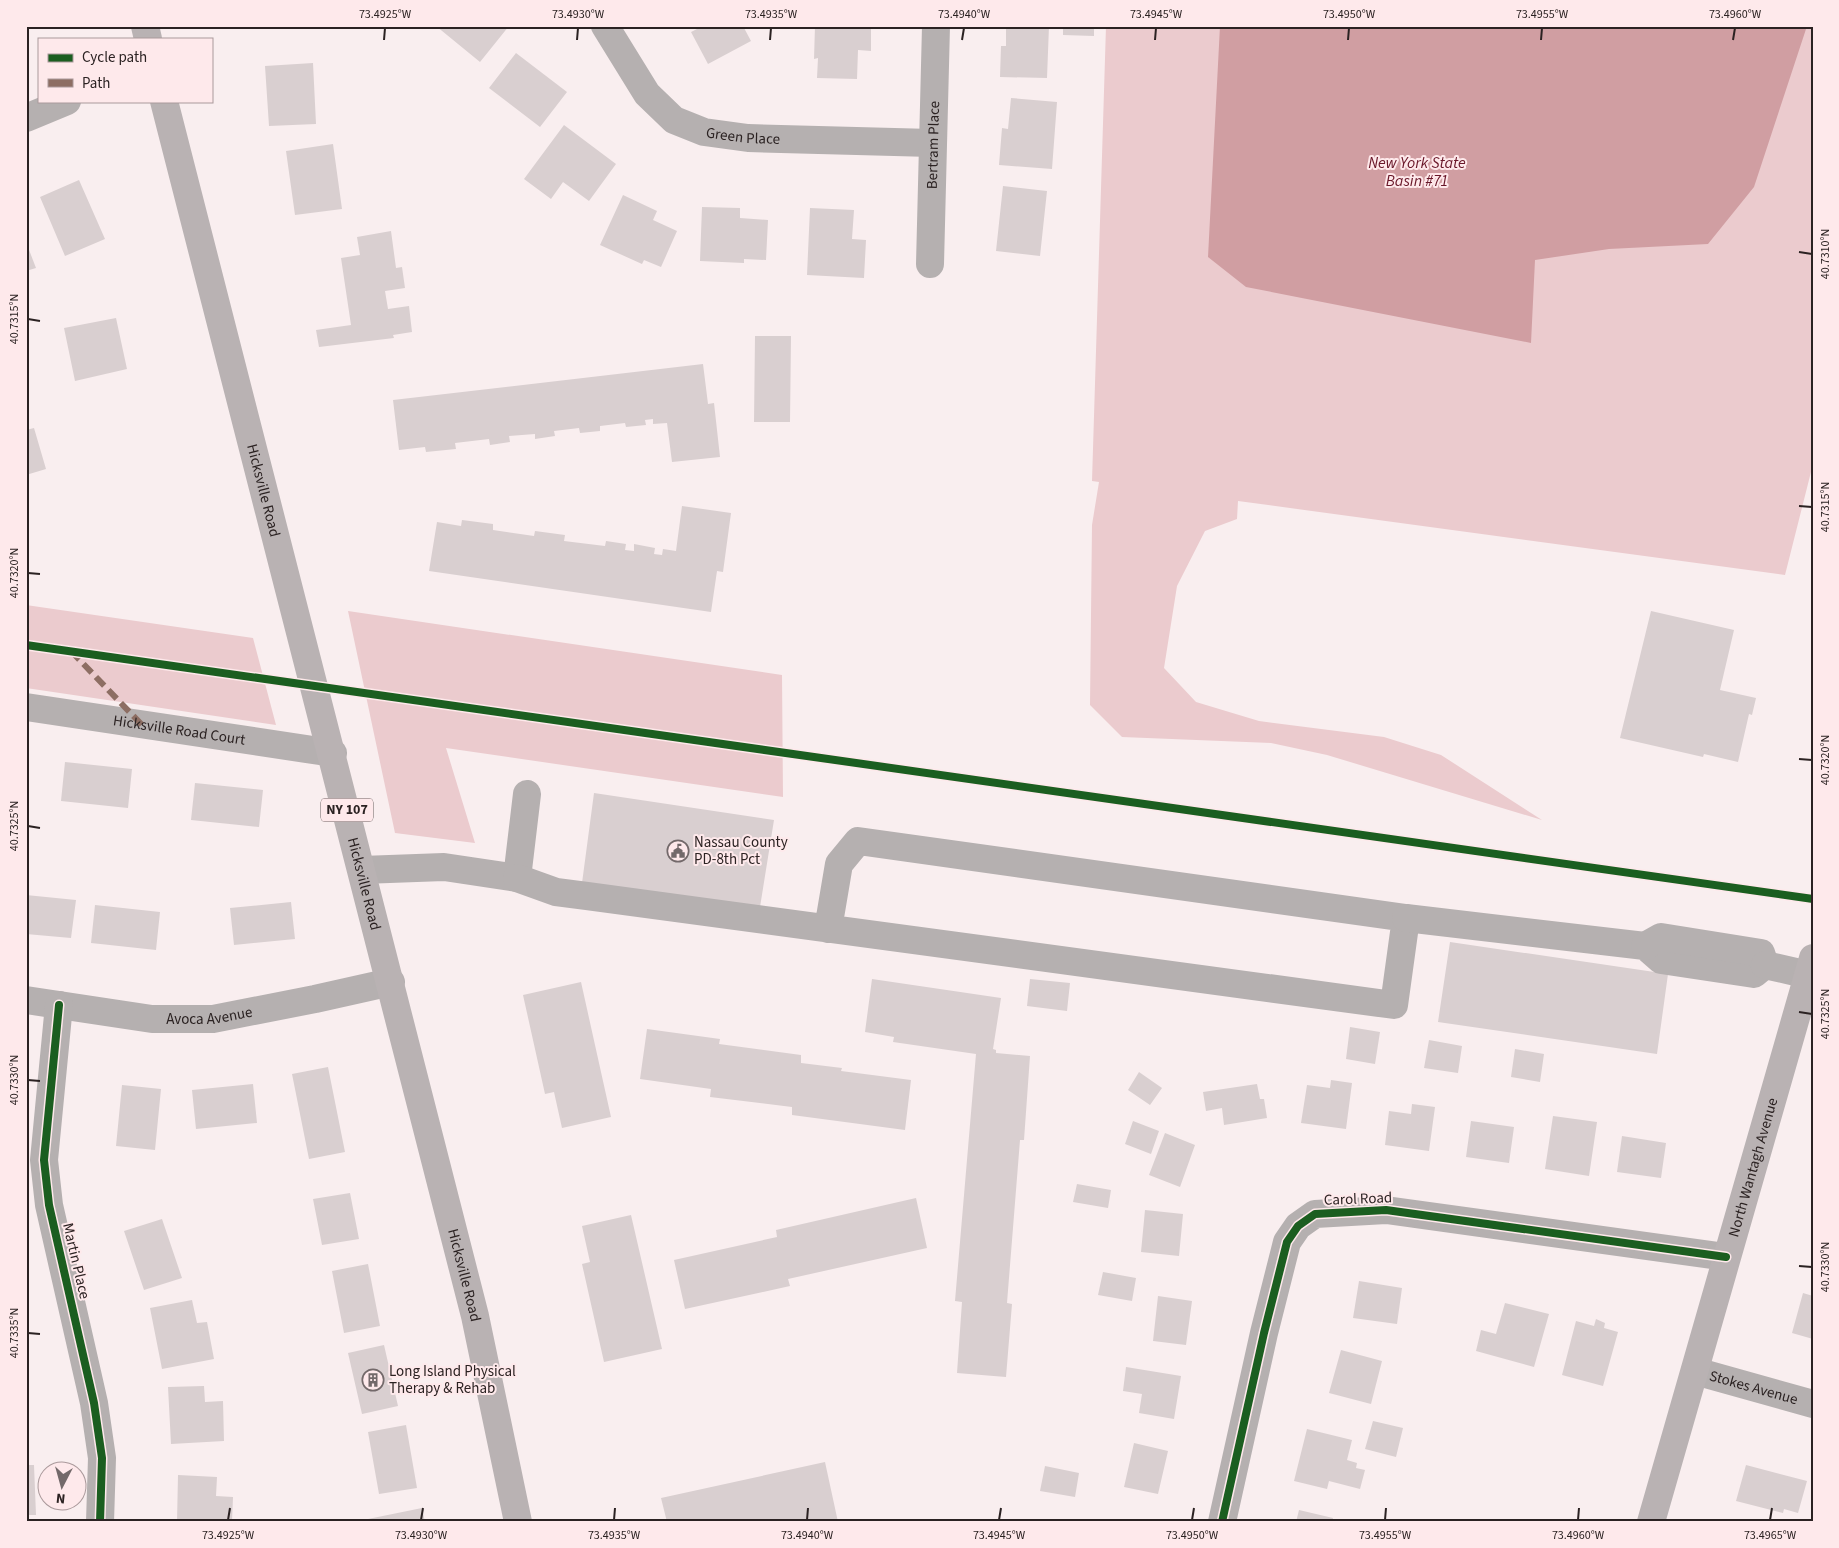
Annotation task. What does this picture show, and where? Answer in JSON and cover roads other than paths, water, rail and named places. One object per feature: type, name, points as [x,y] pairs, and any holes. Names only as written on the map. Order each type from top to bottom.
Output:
[{"type":"main road","name":"Hicksville Road","points":[[164,102],[333,753],[475,1316],[518,1522]]},
{"type":"main road","name":"North Wantagh Avenue","points":[[1651,1522],[1726,1257],[1811,969]]},
{"type":"street","name":"Green Place","points":[[605,26],[647,94],[674,120],[704,132],[748,138],[932,143]]},
{"type":"street","name":"Bertram Place","points":[[930,264],[936,26]]},
{"type":"street","points":[[26,118],[65,102]]},
{"type":"street","name":"Hicksville Road Court","points":[[26,708],[333,753]]},
{"type":"street","points":[[516,878],[526,794]]},
{"type":"street","points":[[828,929],[839,864],[858,841],[1406,918],[1645,946],[1661,937],[1761,953],[1765,965],[1811,969]]},
{"type":"street","points":[[362,870],[444,867],[516,878],[556,892],[1394,1005],[1406,918]]},
{"type":"street","name":"Avoca Avenue","points":[[26,1000],[152,1019],[213,1018],[315,999],[391,982]]},
{"type":"street","name":"Martin Place","points":[[59,1005],[44,1160],[49,1205],[94,1403],[102,1458],[100,1522]]},
{"type":"street","name":"Carol Road","points":[[1222,1522],[1264,1333],[1287,1242],[1298,1226],[1315,1214],[1386,1210],[1726,1257]]},
{"type":"street","name":"Stokes Avenue","points":[[1695,1371],[1813,1404]]},
{"type":"water","name":"New York State Basin #71","points":[[1220,26],[1807,26],[1754,187],[1708,244],[1609,249],[1535,260],[1531,343],[1246,287],[1208,257]]},
{"type":"place","name":"Nassau County PD-8th Pct","points":[[678,851]]},
{"type":"place","name":"Long Island Physical Therapy & Rehab","points":[[373,1380]]}]
